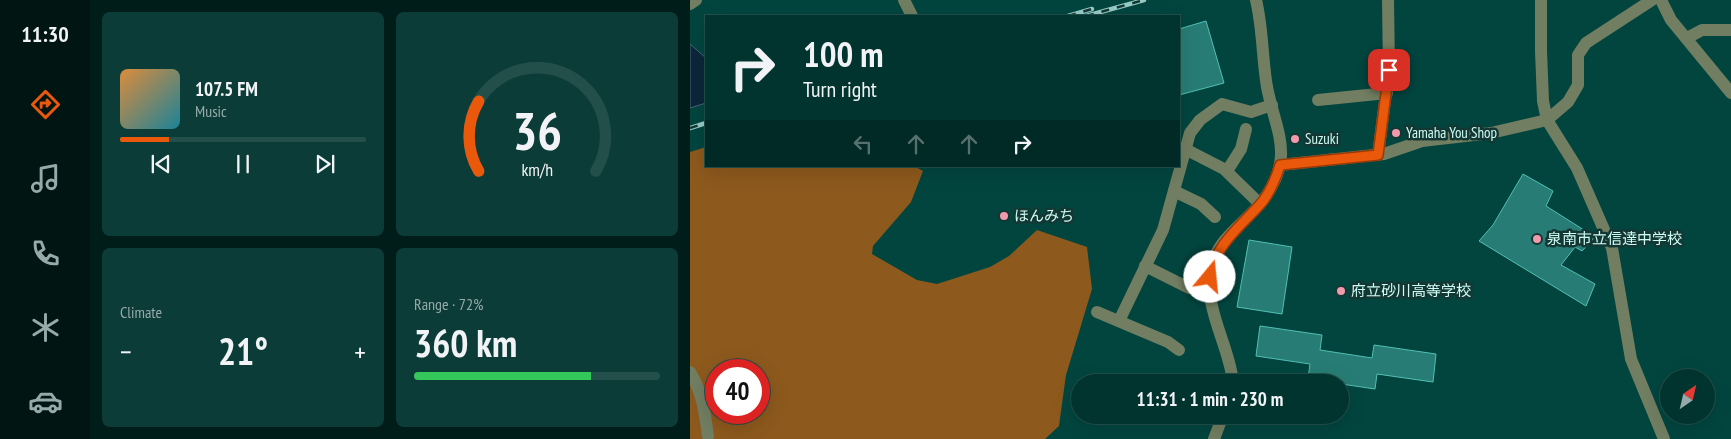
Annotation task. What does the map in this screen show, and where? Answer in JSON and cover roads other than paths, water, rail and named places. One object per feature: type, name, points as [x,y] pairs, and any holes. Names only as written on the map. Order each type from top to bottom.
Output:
[{"type":"street","points":[[690,4],[696,0]]},
{"type":"street","points":[[904,0],[912,15]]},
{"type":"street","points":[[1232,374],[1229,356],[1212,310],[1210,293],[1211,270],[1220,247],[1236,227],[1260,204],[1275,180],[1282,152],[1281,135],[1267,86],[1264,44],[1256,0]]},
{"type":"street","points":[[1378,155],[1389,70],[1388,0]]},
{"type":"street","points":[[1541,0],[1542,61],[1547,120],[1577,168],[1612,248],[1631,359],[1664,439]]},
{"type":"street","points":[[1280,165],[1378,155],[1422,141],[1491,133],[1547,120],[1568,102],[1578,85],[1578,56],[1586,43],[1652,0]]},
{"type":"street","points":[[1660,0],[1671,20],[1688,38],[1731,93]]},
{"type":"street","points":[[1688,38],[1702,30],[1731,30]]},
{"type":"street","points":[[1318,100],[1387,93]]},
{"type":"street","points":[[1120,322],[1163,230],[1190,133],[1200,120],[1222,104],[1251,112],[1272,105]]},
{"type":"street","points":[[1227,171],[1241,149],[1246,129]]},
{"type":"street","points":[[1185,149],[1227,171],[1260,204]]},
{"type":"street","points":[[1174,191],[1200,204],[1215,217]]},
{"type":"street","points":[[1146,266],[1189,288]]},
{"type":"street","points":[[1097,312],[1168,342],[1179,350]]},
{"type":"street","points":[[690,372],[698,386],[706,416],[708,436]]},
{"type":"street","points":[[1214,439],[1220,424]]},
{"type":"water","points":[[690,44],[705,57],[705,103],[690,108]]},
{"type":"railway","points":[[1090,15],[1144,0]]},
{"type":"railway","points":[[1071,15],[1092,9]]},
{"type":"railway","points":[[690,128],[705,123]]},
{"type":"place","name":"Yamaha You Shop","points":[[1396,133]]},
{"type":"place","name":"Suzuki","points":[[1295,139]]},
{"type":"place","name":"ほんみち","points":[[1004,216]]},
{"type":"place","name":"泉南市立信達中学校","points":[[1537,239]]},
{"type":"place","name":"府立砂川高等学校","points":[[1341,291]]}]
